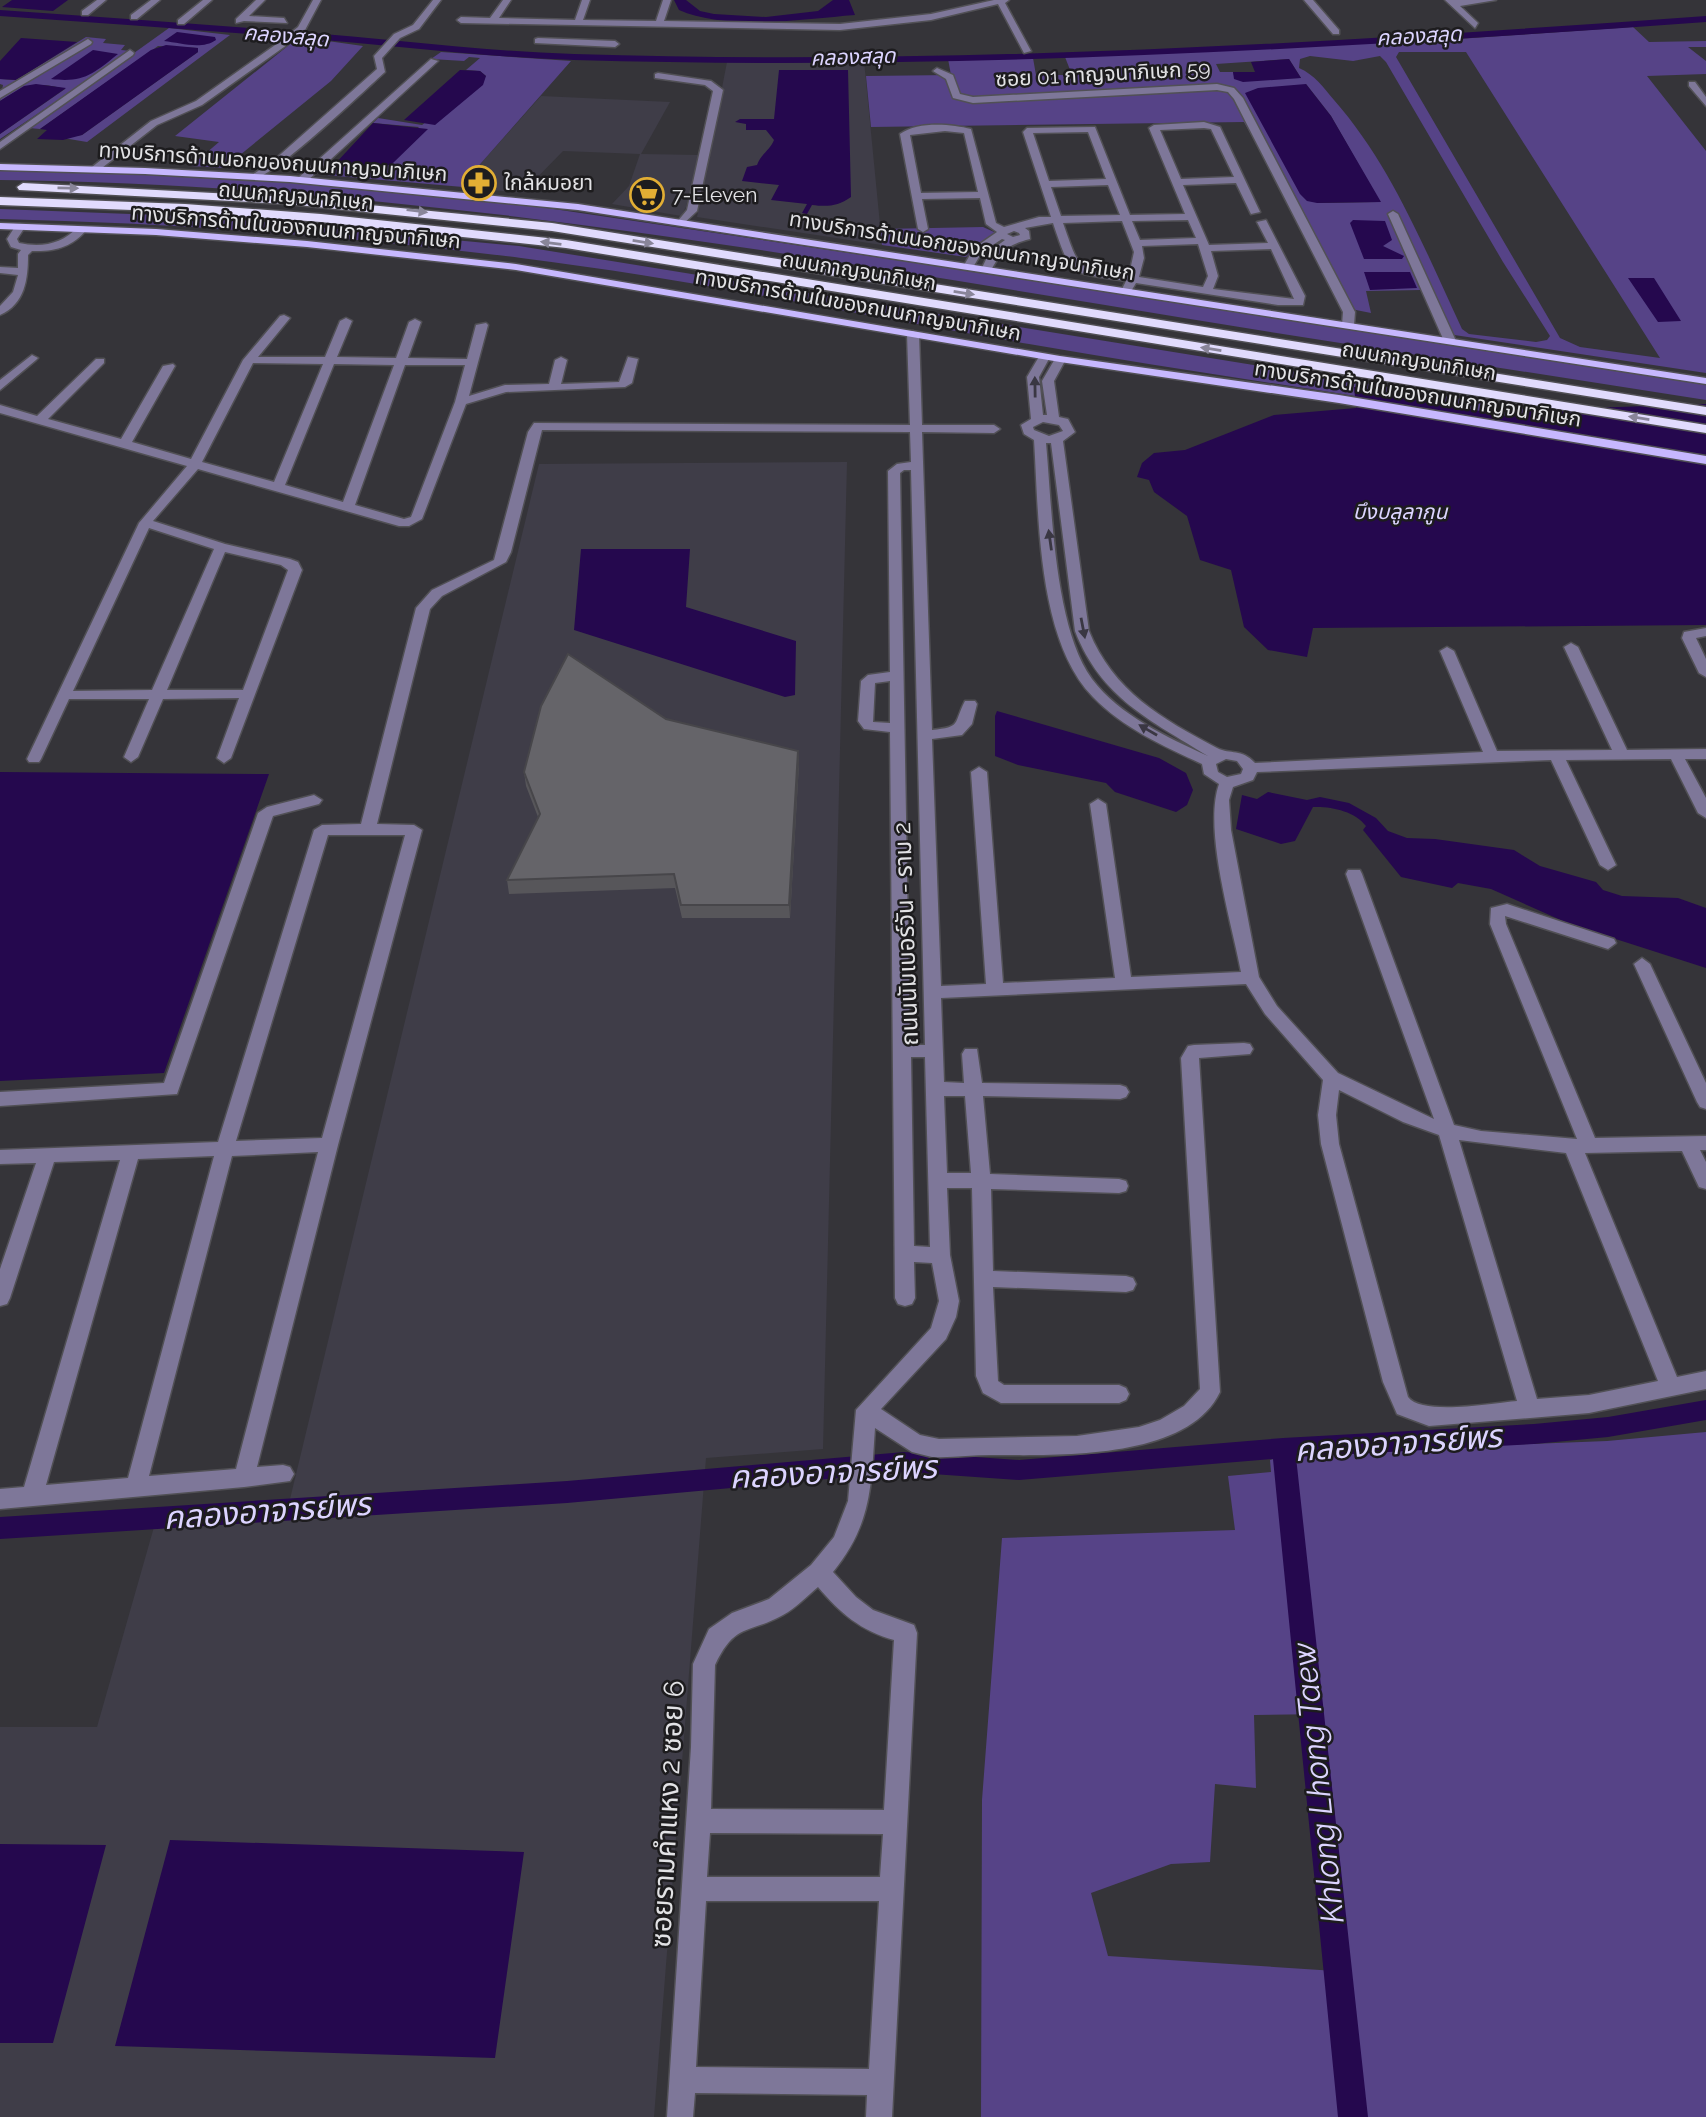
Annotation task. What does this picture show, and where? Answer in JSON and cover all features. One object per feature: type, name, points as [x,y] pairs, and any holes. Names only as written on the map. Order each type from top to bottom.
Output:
[{"type":"highway","name":"ถนนกาญจนาภิเษก","points":[[13,187],[250,197],[397,209],[552,228],[1706,411]]},
{"type":"highway","name":"ถนนกาญจนาภิเษก","points":[[0,201],[87,203],[294,216],[566,244],[1706,429]]},
{"type":"main road","name":"ทางบริการด้านนอกของถนนกาญจนาภิเษก","points":[[0,167],[112,169],[255,177],[489,196],[682,222],[1706,381]]},
{"type":"main road","name":"ทางบริการด้านในของถนนกาญจนาภิเษก","points":[[0,226],[307,244],[516,267],[1044,357],[1339,399],[1706,460]]},
{"type":"street","points":[[85,13],[102,0]]},
{"type":"street","points":[[134,17],[156,0]]},
{"type":"street","points":[[181,22],[208,0]]},
{"type":"street","points":[[234,26],[261,0]]},
{"type":"street","points":[[95,169],[116,150],[127,146],[154,124],[199,103],[281,46],[302,29],[317,0]]},
{"type":"street","points":[[255,177],[276,163],[382,70],[377,58],[397,36],[416,27],[437,0]]},
{"type":"street","points":[[493,20],[507,0]]},
{"type":"street","points":[[577,42],[586,0]]},
{"type":"street","points":[[659,24],[667,0]]},
{"type":"street","points":[[1308,0],[1335,32]]},
{"type":"street","points":[[1451,2],[1492,0]]},
{"type":"street","points":[[461,20],[840,27],[930,17],[1002,1],[1027,51]]},
{"type":"street","points":[[1451,2],[1475,25]]},
{"type":"street","points":[[243,18],[284,21]]},
{"type":"street","points":[[538,41],[615,44]]},
{"type":"street","points":[[0,95],[88,42]]},
{"type":"street","points":[[0,146],[130,53]]},
{"type":"street","points":[[302,180],[434,61]]},
{"type":"street","name":"ซอย 01 กาญจนาภิเษก 59","points":[[937,71],[950,77],[956,96],[973,100],[1217,87],[1231,90],[1349,312],[1349,325]]},
{"type":"street","points":[[658,76],[708,83],[718,90],[692,211],[682,222]]},
{"type":"street","points":[[1692,84],[1706,103]]},
{"type":"street","points":[[1207,291],[1213,276],[1203,244],[1154,131],[1157,127],[1215,127],[1255,212]]},
{"type":"street","points":[[1126,291],[1133,279],[1140,263],[1092,129],[1035,129],[1028,132],[1075,268],[1133,279],[1207,291],[1299,303],[1300,296],[1262,222]]},
{"type":"street","points":[[923,229],[906,131],[968,131],[991,224],[1007,233],[1026,233],[1038,226],[1058,221]]},
{"type":"street","points":[[112,169],[130,150],[127,146]]},
{"type":"street","points":[[1176,182],[1240,180]]},
{"type":"street","points":[[1045,184],[1112,182]]},
{"type":"street","points":[[916,196],[984,195]]},
{"type":"street","points":[[1393,215],[1450,341]]},
{"type":"street","points":[[968,267],[978,250],[1026,223],[1191,217]]},
{"type":"street","points":[[20,227],[12,239],[15,245],[28,249],[63,244],[82,229]]},
{"type":"street","points":[[986,270],[1007,233]]},
{"type":"street","points":[[1135,243],[1275,246]]},
{"type":"street","points":[[0,312],[18,293],[23,279],[23,254],[28,249]]},
{"type":"street","points":[[0,270],[22,272]]},
{"type":"street","points":[[34,759],[145,523],[195,464],[249,360],[284,318]]},
{"type":"street","points":[[278,487],[346,321]]},
{"type":"street","points":[[348,507],[415,322]]},
{"type":"street","points":[[0,409],[404,523],[416,519],[461,402],[482,325]]},
{"type":"street","name":"ถนนนัมเบอร์วัน - ราม 2","points":[[866,1410],[939,1333],[949,1301],[940,1255],[913,334]]},
{"type":"street","points":[[1037,419],[1034,377],[1044,357]]},
{"type":"street","points":[[0,386],[32,358]]},
{"type":"street","points":[[461,402],[505,389],[623,385],[632,359]]},
{"type":"street","points":[[1053,418],[1048,382],[1060,359]]},
{"type":"street","points":[[249,360],[470,362]]},
{"type":"street","points":[[554,387],[561,360]]},
{"type":"street","points":[[40,420],[100,361]]},
{"type":"street","points":[[125,444],[169,366]]},
{"type":"street","points":[[1053,418],[1064,422],[1070,429],[1067,435],[1057,439],[1040,439],[1030,434],[1027,428],[1029,423],[1037,419],[1053,418]]},
{"type":"street","points":[[368,830],[423,608],[437,593],[499,562],[504,552],[534,432],[538,426],[994,429]]},
{"type":"street","points":[[1040,439],[1049,536],[1064,634],[1072,657],[1097,694],[1118,711],[1213,759],[1242,758],[1251,768]]},
{"type":"street","points":[[1057,439],[1082,631],[1094,660],[1113,687],[1138,709],[1213,759]]},
{"type":"street","points":[[905,1298],[894,471],[901,467],[918,465]]},
{"type":"street","points":[[145,523],[221,547],[285,562],[293,565],[295,570],[224,758]]},
{"type":"street","points":[[131,757],[221,547]]},
{"type":"street","points":[[895,563],[921,562]]},
{"type":"street","points":[[1706,632],[1696,632],[1689,638],[1706,673]]},
{"type":"street","points":[[1572,647],[1622,755]]},
{"type":"street","points":[[1447,651],[1492,756]]},
{"type":"street","points":[[897,728],[869,726],[865,721],[868,681],[897,672],[924,668]]},
{"type":"street","points":[[64,695],[249,694]]},
{"type":"street","points":[[926,735],[957,732],[965,724],[970,704]]},
{"type":"street","points":[[1251,768],[1492,756],[1706,754]]},
{"type":"street","points":[[1676,755],[1706,813]]},
{"type":"street","points":[[1557,757],[1608,865]]},
{"type":"street","points":[[1213,759],[1209,771],[1227,782],[1248,778],[1251,768]]},
{"type":"street","points":[[979,772],[995,989]]},
{"type":"street","points":[[1227,782],[1221,800],[1223,830],[1251,978],[1270,1010],[1332,1078],[1409,1116],[1447,1131],[1481,1138],[1581,1145],[1697,1143],[1706,1182]]},
{"type":"street","points":[[0,1099],[172,1089],[266,813],[279,807],[299,806],[314,800]]},
{"type":"street","points":[[1098,804],[1124,984]]},
{"type":"street","points":[[136,1487],[225,1149],[323,830],[414,830],[329,1145],[244,1478]]},
{"type":"street","points":[[1354,874],[1447,1131],[1530,1409]]},
{"type":"street","points":[[899,878],[930,877]]},
{"type":"street","points":[[1608,943],[1507,910],[1497,912],[1499,924],[1671,1387]]},
{"type":"street","points":[[1642,964],[1706,1102]]},
{"type":"street","points":[[934,992],[1251,978]]},
{"type":"street","points":[[866,1410],[924,1447],[1058,1445],[1140,1437],[1182,1419],[1200,1407],[1210,1392],[1190,1058],[1194,1051],[1244,1049]]},
{"type":"street","points":[[901,1051],[935,1051]]},
{"type":"street","points":[[971,1054],[981,1181],[986,1376],[990,1387],[1001,1394],[1119,1394]]},
{"type":"street","points":[[1332,1078],[1327,1115],[1330,1144],[1399,1401],[1409,1411],[1429,1417],[1589,1404],[1706,1380]]},
{"type":"street","points":[[936,1089],[1121,1092]]},
{"type":"street","points":[[0,1157],[329,1145]]},
{"type":"street","points":[[32,1496],[131,1153]]},
{"type":"street","points":[[0,1298],[47,1156]]},
{"type":"street","points":[[938,1181],[1119,1186]]},
{"type":"street","points":[[904,1254],[940,1255]]},
{"type":"street","points":[[983,1279],[1126,1284]]},
{"type":"street","name":"ซอยรามคำแหง 2 ซอย 6","points":[[680,2117],[698,1821],[704,1664],[717,1637],[740,1620],[776,1607],[819,1572],[843,1543],[859,1501],[866,1410]]},
{"type":"street","points":[[0,1499],[283,1474]]},
{"type":"street","points":[[819,1572],[857,1615],[879,1626],[906,1633],[880,2117]]},
{"type":"street","points":[[698,1821],[896,1822]]},
{"type":"street","points":[[693,1889],[892,1889]]},
{"type":"street","points":[[681,2080],[881,2082]]},
{"type":"shaded area","points":[[1633,27],[1649,42],[1706,41],[1706,47],[1688,47],[1706,61],[1706,74],[1647,76],[1706,151],[1706,373],[1441,333],[1421,290],[1366,291],[1371,313],[1351,309],[1244,122],[871,127],[866,76],[951,75],[948,59],[1033,58],[1036,75],[1072,75],[1065,57],[1458,39]],"holes":[[[1399,52],[1466,52],[1660,358],[1580,347],[1560,338],[1396,57]],[[1310,56],[1353,61],[1380,56],[1386,62],[1503,262],[1550,336],[1547,340],[1536,342],[1469,334],[1462,329],[1421,239],[1390,181],[1355,126],[1322,86],[1299,68],[1300,59]],[[1289,59],[1301,78],[1235,79],[1233,72],[1220,72],[1216,64]],[[1306,84],[1331,116],[1380,202],[1317,203]]]},
{"type":"shaded area","points":[[169,28],[230,35],[87,142],[63,138],[82,135],[198,52],[198,48],[158,46],[40,129],[29,128]]},
{"type":"shaded area","points":[[86,37],[106,39],[103,43],[125,45],[121,50],[131,51],[0,139],[0,134],[65,89],[46,85],[31,86],[0,101],[3,85],[0,84],[0,79],[16,80]]},
{"type":"shaded area","points":[[299,37],[363,46],[331,81],[224,168],[191,166],[219,142],[175,136]]},
{"type":"shaded area","points":[[441,52],[571,61],[467,179],[463,187],[325,175],[334,165],[378,168],[419,127],[373,123],[378,118],[422,125],[486,76],[480,71],[466,70],[480,58],[469,57],[464,61],[431,59]]},
{"type":"shaded area","points":[[864,61],[882,245],[697,217],[727,62]]},
{"type":"shaded area","points":[[541,96],[670,102],[641,154],[699,155],[686,207],[681,216],[612,204],[629,186],[640,154],[563,151],[522,193],[463,187],[467,179]]},
{"type":"shaded area","points":[[0,170],[167,175],[330,185],[520,204],[1706,384],[1706,400],[689,239],[415,205],[277,193],[139,184],[0,180]]},
{"type":"shaded area","points":[[0,209],[208,217],[519,246],[1531,410],[1511,417],[1355,387],[1355,396],[1070,351],[648,276],[521,258],[261,232],[0,219]]},
{"type":"shaded area","points":[[983,227],[994,232],[994,235],[966,257],[882,245],[881,229]]},
{"type":"shaded area","points":[[847,462],[823,1449],[706,1458],[654,2117],[0,2117],[0,1727],[97,1727],[154,1527],[285,1520],[539,464]]},
{"type":"shaded area","points":[[1706,1432],[1706,2117],[981,2117],[982,1800],[1002,1538],[1235,1530],[1228,1476],[1271,1472],[1270,1460],[1294,1453],[1607,1441]],"holes":[[[1323,1714],[1351,1972],[1108,1956],[1091,1893],[1171,1864],[1210,1862],[1215,1784],[1256,1788],[1254,1715]]]},
{"type":"water","points":[[12,0],[68,0],[53,11],[2,7]]},
{"type":"water","points":[[674,0],[686,0],[700,11],[714,14],[766,17],[818,11],[833,0],[849,0],[855,15],[742,22],[698,16],[679,10]]},
{"type":"water","points":[[177,32],[215,37],[216,40],[204,45],[164,41]]},
{"type":"water","points":[[21,38],[77,42],[16,80],[0,79],[0,61]]},
{"type":"water","points":[[166,45],[198,48],[198,52],[82,135],[63,140],[37,139],[47,130],[40,129],[151,50]]},
{"type":"water","points":[[93,50],[118,54],[88,76],[72,80],[51,79]]},
{"type":"water","points":[[1289,59],[1301,78],[1243,82],[1234,79],[1233,72],[1255,72],[1251,62]]},
{"type":"water","points":[[460,70],[480,71],[486,76],[483,85],[435,125],[404,120]]},
{"type":"water","points":[[779,70],[848,70],[851,197],[833,205],[812,205],[807,214],[802,213],[807,204],[771,200],[779,185],[742,181],[747,167],[757,165],[774,140],[766,130],[746,130],[746,124],[735,122],[740,119],[774,119]]},
{"type":"water","points":[[36,84],[66,88],[0,134],[0,101],[24,86]]},
{"type":"water","points":[[1306,84],[1331,116],[1381,202],[1317,203],[1307,201],[1300,194],[1245,93],[1258,88]]},
{"type":"water","points":[[373,123],[428,129],[392,164],[379,168],[334,165]]},
{"type":"water","points":[[1353,220],[1385,221],[1392,240],[1383,246],[1404,256],[1402,259],[1364,259],[1350,223]]},
{"type":"water","points":[[1364,272],[1410,272],[1417,288],[1370,290]]},
{"type":"water","points":[[1628,278],[1654,278],[1681,321],[1658,322]]},
{"type":"water","name":"บึงบลูลากูน","points":[[1354,387],[1511,417],[1531,410],[1706,404],[1706,625],[1313,628],[1307,657],[1268,650],[1244,627],[1231,570],[1200,560],[1187,516],[1154,492],[1149,480],[1137,477],[1142,463],[1154,453],[1185,450],[1274,415],[1356,408]]},
{"type":"water","points":[[581,549],[690,549],[686,607],[796,641],[795,695],[785,697],[574,630]]},
{"type":"water","points":[[997,711],[1159,758],[1186,773],[1193,790],[1187,805],[1176,812],[1115,792],[1106,783],[1018,765],[995,756]]},
{"type":"water","points":[[0,772],[269,774],[164,1073],[0,1081]]},
{"type":"water","points":[[1268,792],[1307,800],[1320,797],[1349,803],[1376,818],[1388,831],[1407,838],[1435,839],[1514,850],[1540,866],[1596,882],[1603,890],[1622,896],[1678,898],[1706,908],[1706,968],[1572,925],[1491,889],[1458,883],[1452,888],[1401,877],[1363,830],[1366,826],[1342,810],[1313,807],[1295,841],[1281,844],[1236,829],[1242,795],[1257,799]]},
{"type":"water","points":[[170,1840],[524,1852],[495,2058],[115,2046]]},
{"type":"water","points":[[0,1844],[106,1845],[53,2043],[0,2043]]},
{"type":"building","points":[[568,654],[666,719],[798,751],[789,905],[681,905],[674,874],[507,880],[540,814],[524,772],[541,706]]},
{"type":"waterway","name":"คลองสลุด","points":[[0,13],[302,35],[493,53],[574,57],[775,59],[1041,55],[1234,47],[1497,34],[1706,19]]},
{"type":"waterway","name":"คลองอาจารย์พร","points":[[1283,1448],[1534,1434],[1608,1427],[1706,1410]]},
{"type":"waterway","name":"คลองอาจารย์พร","points":[[0,1528],[567,1492],[904,1462],[1019,1470],[1283,1448]]},
{"type":"waterway","name":"Khlong Lhong Taew","points":[[1283,1448],[1353,2117]]},
{"type":"place","name":"ใกล้หมอยา","points":[[479,183]]},
{"type":"place","name":"7-Eleven","points":[[647,195]]}]
